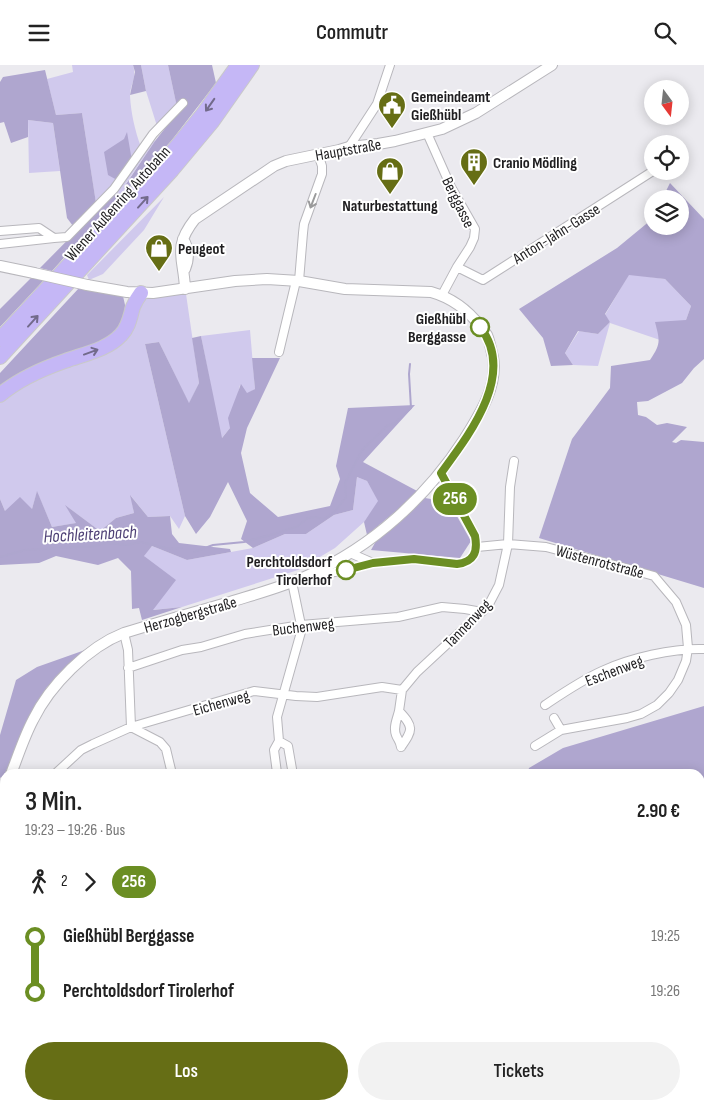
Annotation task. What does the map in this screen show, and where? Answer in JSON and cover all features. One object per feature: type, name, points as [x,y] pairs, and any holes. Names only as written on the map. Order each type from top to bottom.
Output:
[{"type":"highway","name":"Wiener Außenring Autobahn","points":[[0,339],[165,161],[203,114],[238,65]]},
{"type":"highway","name":"Wiener Außenring Autobahn","points":[[0,357],[172,170],[212,122],[252,65]]},
{"type":"highway","points":[[127,292],[133,308]]},
{"type":"highway","points":[[0,395],[32,374],[110,344],[122,335],[126,329],[133,308],[141,293]]},
{"type":"main road","name":"Hauptstraße","points":[[185,289],[184,271],[188,257],[184,239],[186,229],[195,219],[274,166],[286,161],[349,147],[378,144],[428,133],[476,113],[552,65]]},
{"type":"main road","points":[[0,266],[87,285],[141,293],[267,279],[298,281],[340,289],[419,291],[442,295]]},
{"type":"main road","name":"Herzogbergstraße","points":[[13,769],[42,703],[52,689],[86,655],[107,641],[124,633],[272,590],[310,575],[350,553],[380,532],[403,513],[441,473],[485,403],[493,376],[490,343],[486,334],[468,312],[442,295]]},
{"type":"street","points":[[349,147],[377,104],[390,65]]},
{"type":"street","points":[[0,244],[66,237],[114,189],[153,134],[183,103]]},
{"type":"street","name":"Berggasse","points":[[428,133],[451,187],[475,229],[470,247],[442,295]]},
{"type":"street","points":[[279,353],[298,281],[304,224],[322,174],[322,166],[318,154]]},
{"type":"street","name":"Anton-Jahn-Gasse","points":[[457,267],[483,280],[644,177]]},
{"type":"street","points":[[0,231],[39,228],[54,238]]},
{"type":"street","name":"Tannenweg","points":[[402,690],[417,672],[488,606],[499,585],[508,544],[510,487],[514,461]]},
{"type":"street","points":[[310,575],[335,572],[373,563],[414,559],[457,564],[469,560],[474,556],[477,547],[475,536],[441,473]]},
{"type":"street","name":"Wüstenrotstraße","points":[[477,547],[508,544],[546,547],[654,576],[676,601],[686,625],[688,649],[686,661],[678,680],[657,705],[641,714],[627,718],[562,730],[535,746]]},
{"type":"street","points":[[350,553],[373,563]]},
{"type":"street","points":[[276,769],[274,750],[279,741],[277,717],[302,625],[292,582]]},
{"type":"street","name":"Buchenweg","points":[[128,669],[182,650],[201,647],[244,634],[302,625],[398,617],[442,607],[482,612]]},
{"type":"street","points":[[124,633],[128,650],[131,727],[160,742],[166,749],[171,769]]},
{"type":"street","name":"Eschenweg","points":[[545,705],[586,680],[625,662],[678,649],[704,649]]},
{"type":"street","name":"Eichenweg","points":[[60,769],[81,750],[131,727],[254,691],[317,697],[382,687],[402,690]]},
{"type":"street","points":[[399,711],[402,690]]},
{"type":"street","points":[[554,718],[562,730]]},
{"type":"street","points":[[279,741],[288,746],[292,769]]},
{"type":"shaded area","points":[[72,65],[133,65],[134,78],[130,96],[137,135],[141,147],[151,140],[155,141],[124,186],[126,191],[121,196],[117,191],[97,210],[82,113],[56,115],[47,79],[73,72]]},
{"type":"shaded area","points":[[133,65],[141,65],[146,91],[130,95],[135,72]]},
{"type":"shaded area","points":[[141,65],[168,65],[177,107],[157,126],[146,91]]},
{"type":"shaded area","points":[[168,65],[212,65],[216,83],[172,140],[126,191],[124,187],[155,141],[178,112]]},
{"type":"shaded area","points":[[45,70],[56,115],[82,113],[96,203],[73,226],[67,218],[53,123],[28,120],[28,137],[11,143],[4,122],[0,123],[0,82],[3,77]]},
{"type":"shaded area","points":[[28,120],[53,123],[60,171],[29,173]]},
{"type":"shaded area","points":[[127,132],[132,161],[117,180],[108,175],[104,152],[124,139]]},
{"type":"shaded area","points":[[670,183],[677,190],[666,190]]},
{"type":"shaded area","points":[[116,191],[121,196],[52,271],[40,268]]},
{"type":"shaded area","points":[[164,197],[144,230],[103,274],[89,280],[87,275]]},
{"type":"shaded area","points":[[689,203],[704,219],[704,359],[682,383],[648,401],[637,402],[638,415],[646,417],[657,425],[667,423],[687,427],[672,442],[676,443],[681,440],[704,442],[704,588],[539,538],[572,439],[610,388],[611,366],[650,360],[658,346],[655,322],[686,320],[691,306],[665,279],[629,275],[605,314],[610,322],[598,334],[578,331],[565,353],[573,365],[551,366],[543,338],[519,309],[617,248],[644,226],[644,235],[689,235]]},
{"type":"shaded area","points":[[629,274],[665,279],[691,306],[686,320],[660,340],[610,323],[598,366],[573,365],[565,353],[579,331],[598,334],[610,322],[605,315]]},
{"type":"shaded area","points":[[32,277],[44,280],[0,327],[0,309]]},
{"type":"shaded area","points":[[79,288],[123,296],[125,305],[124,320],[114,334],[98,344],[0,387],[0,373]]},
{"type":"shaded area","points":[[186,294],[199,383],[189,404],[159,342],[145,344],[185,516],[179,529],[170,516],[148,517],[131,496],[134,513],[116,518],[100,531],[66,506],[77,523],[52,527],[37,492],[32,509],[5,511],[0,499],[0,403],[14,390],[100,354],[143,299]]},
{"type":"shaded area","points":[[250,330],[255,389],[247,394],[240,385],[230,428],[221,439],[201,336]]},
{"type":"shaded area","points":[[201,336],[222,438],[230,428],[228,418],[241,384],[247,393],[255,389],[252,358],[280,358],[247,428],[241,453],[250,493],[278,517],[330,506],[340,479],[336,466],[348,408],[415,405],[363,462],[419,492],[367,535],[364,522],[378,501],[367,481],[357,477],[353,510],[334,515],[306,534],[285,534],[253,548],[241,539],[247,521],[228,482],[210,517],[196,534],[185,516],[145,344],[159,342],[189,403],[199,383],[192,338]]},
{"type":"shaded area","points":[[357,477],[367,481],[379,501],[364,522],[335,548],[298,570],[182,607],[152,610],[144,555],[152,546],[187,560],[253,548],[285,534],[306,534],[334,515],[353,510]]},
{"type":"shaded area","points":[[37,491],[52,527],[76,523],[65,505],[100,531],[116,518],[134,513],[130,495],[148,517],[170,516],[172,534],[179,543],[230,549],[231,552],[187,560],[152,546],[144,556],[176,580],[153,610],[182,607],[142,620],[139,608],[132,609],[131,571],[118,558],[98,565],[56,556],[39,563],[0,565],[0,499],[5,511],[20,497],[32,509]]},
{"type":"shaded area","points":[[425,498],[449,502],[471,541],[460,558],[371,550],[376,541]]},
{"type":"shaded area","points":[[85,650],[47,687],[7,769],[0,769],[0,735],[16,680],[37,667]]},
{"type":"shaded area","points":[[704,706],[704,769],[529,769],[563,748]]},
{"type":"waterway","name":"Hochleitenbach","points":[[194,552],[213,545],[244,542],[274,534],[298,526],[308,518],[324,519],[334,512],[346,497],[345,483],[362,450],[387,426],[395,423],[411,408],[410,364]]},
{"type":"waterway","name":"Hochleitenbach","points":[[0,557],[25,550],[90,547],[107,543],[127,545],[141,542],[170,549],[182,548]]},
{"type":"bus line","name":"256","points":[[346,570],[373,563],[414,559],[457,564],[463,563],[474,556],[477,547],[475,536],[441,473],[468,433],[488,395],[493,376],[493,362],[490,343],[480,327]]},
{"type":"place","name":"Gemeindeamt Gießhübl","points":[[392,129]]},
{"type":"place","name":"Cranio Mödling","points":[[474,186]]},
{"type":"place","name":"Naturbestattung","points":[[390,195]]},
{"type":"place","name":"Peugeot","points":[[159,272]]},
{"type":"place","name":"Gießhübl Berggasse","points":[[480,327]]},
{"type":"place","name":"Perchtoldsdorf Tirolerhof","points":[[346,570]]}]
